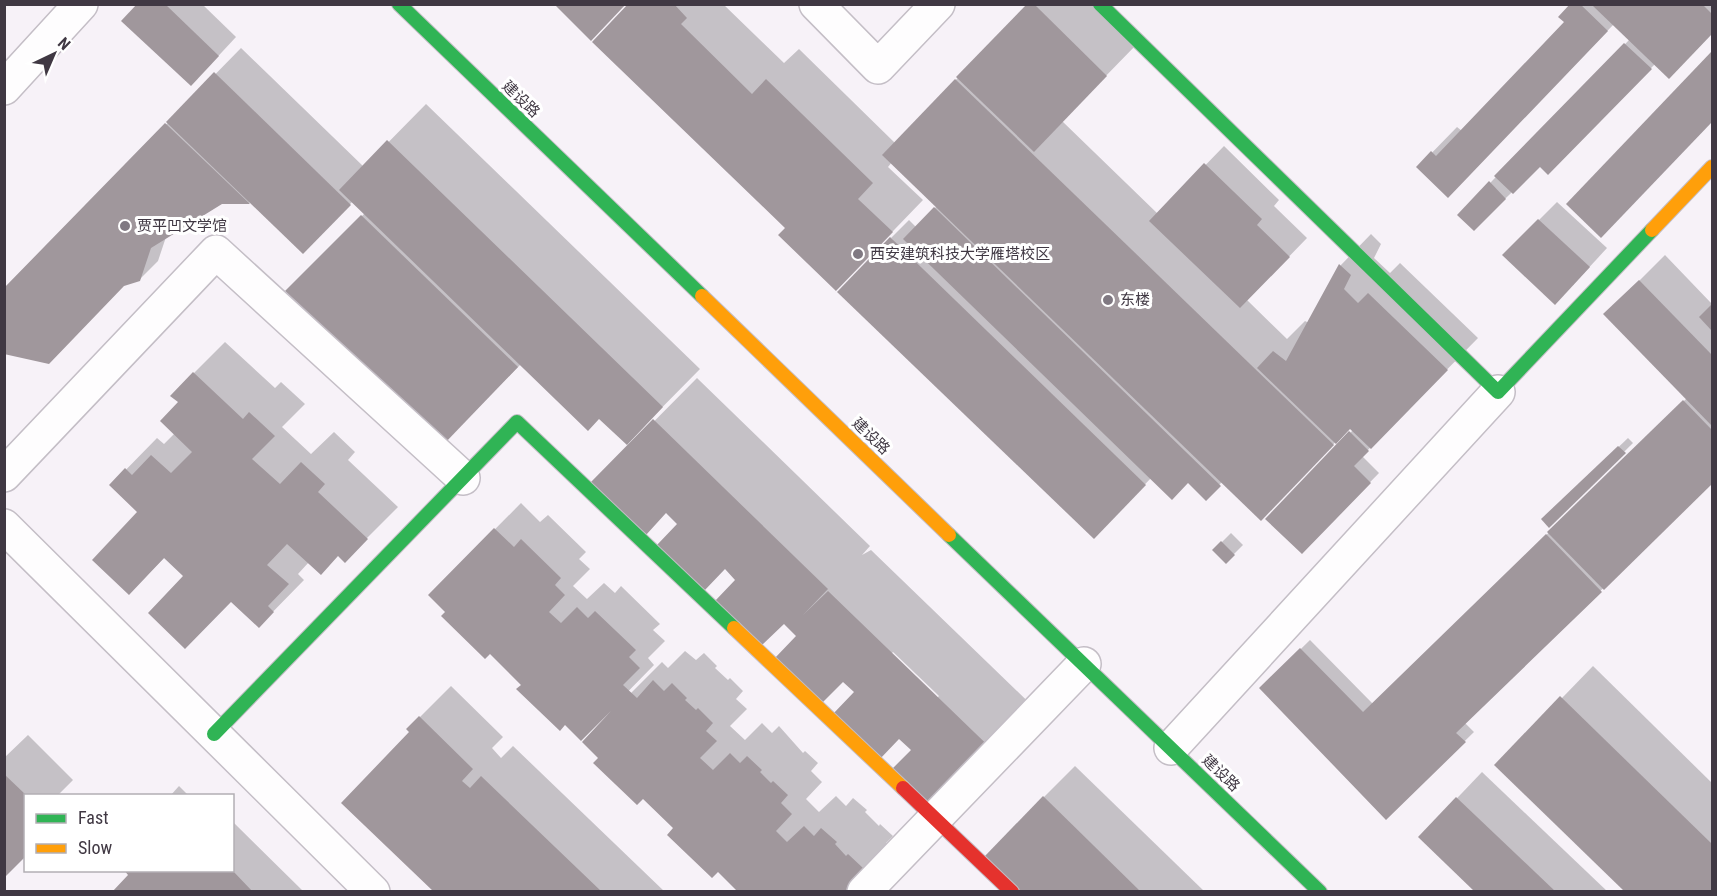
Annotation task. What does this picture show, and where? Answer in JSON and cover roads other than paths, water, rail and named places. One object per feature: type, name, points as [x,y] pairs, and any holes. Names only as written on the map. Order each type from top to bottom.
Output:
[{"type":"street","points":[[4,88],[81,4]]},
{"type":"street","name":"建设路","points":[[399,4],[1320,891]]},
{"type":"street","points":[[816,4],[878,67],[938,4]]},
{"type":"street","points":[[1100,4],[1498,392]]},
{"type":"street","points":[[1171,748],[1498,392],[1713,166]]},
{"type":"street","points":[[4,475],[216,252],[463,478]]},
{"type":"street","points":[[214,734],[517,422],[1012,891]]},
{"type":"street","points":[[4,526],[373,891]]},
{"type":"street","points":[[864,891],[1084,664]]},
{"type":"place","name":"贾平凹文学馆","points":[[125,226]]},
{"type":"place","name":"西安建筑科技大学雁塔校区","points":[[858,254]]},
{"type":"place","name":"东楼","points":[[1108,300]]}]
